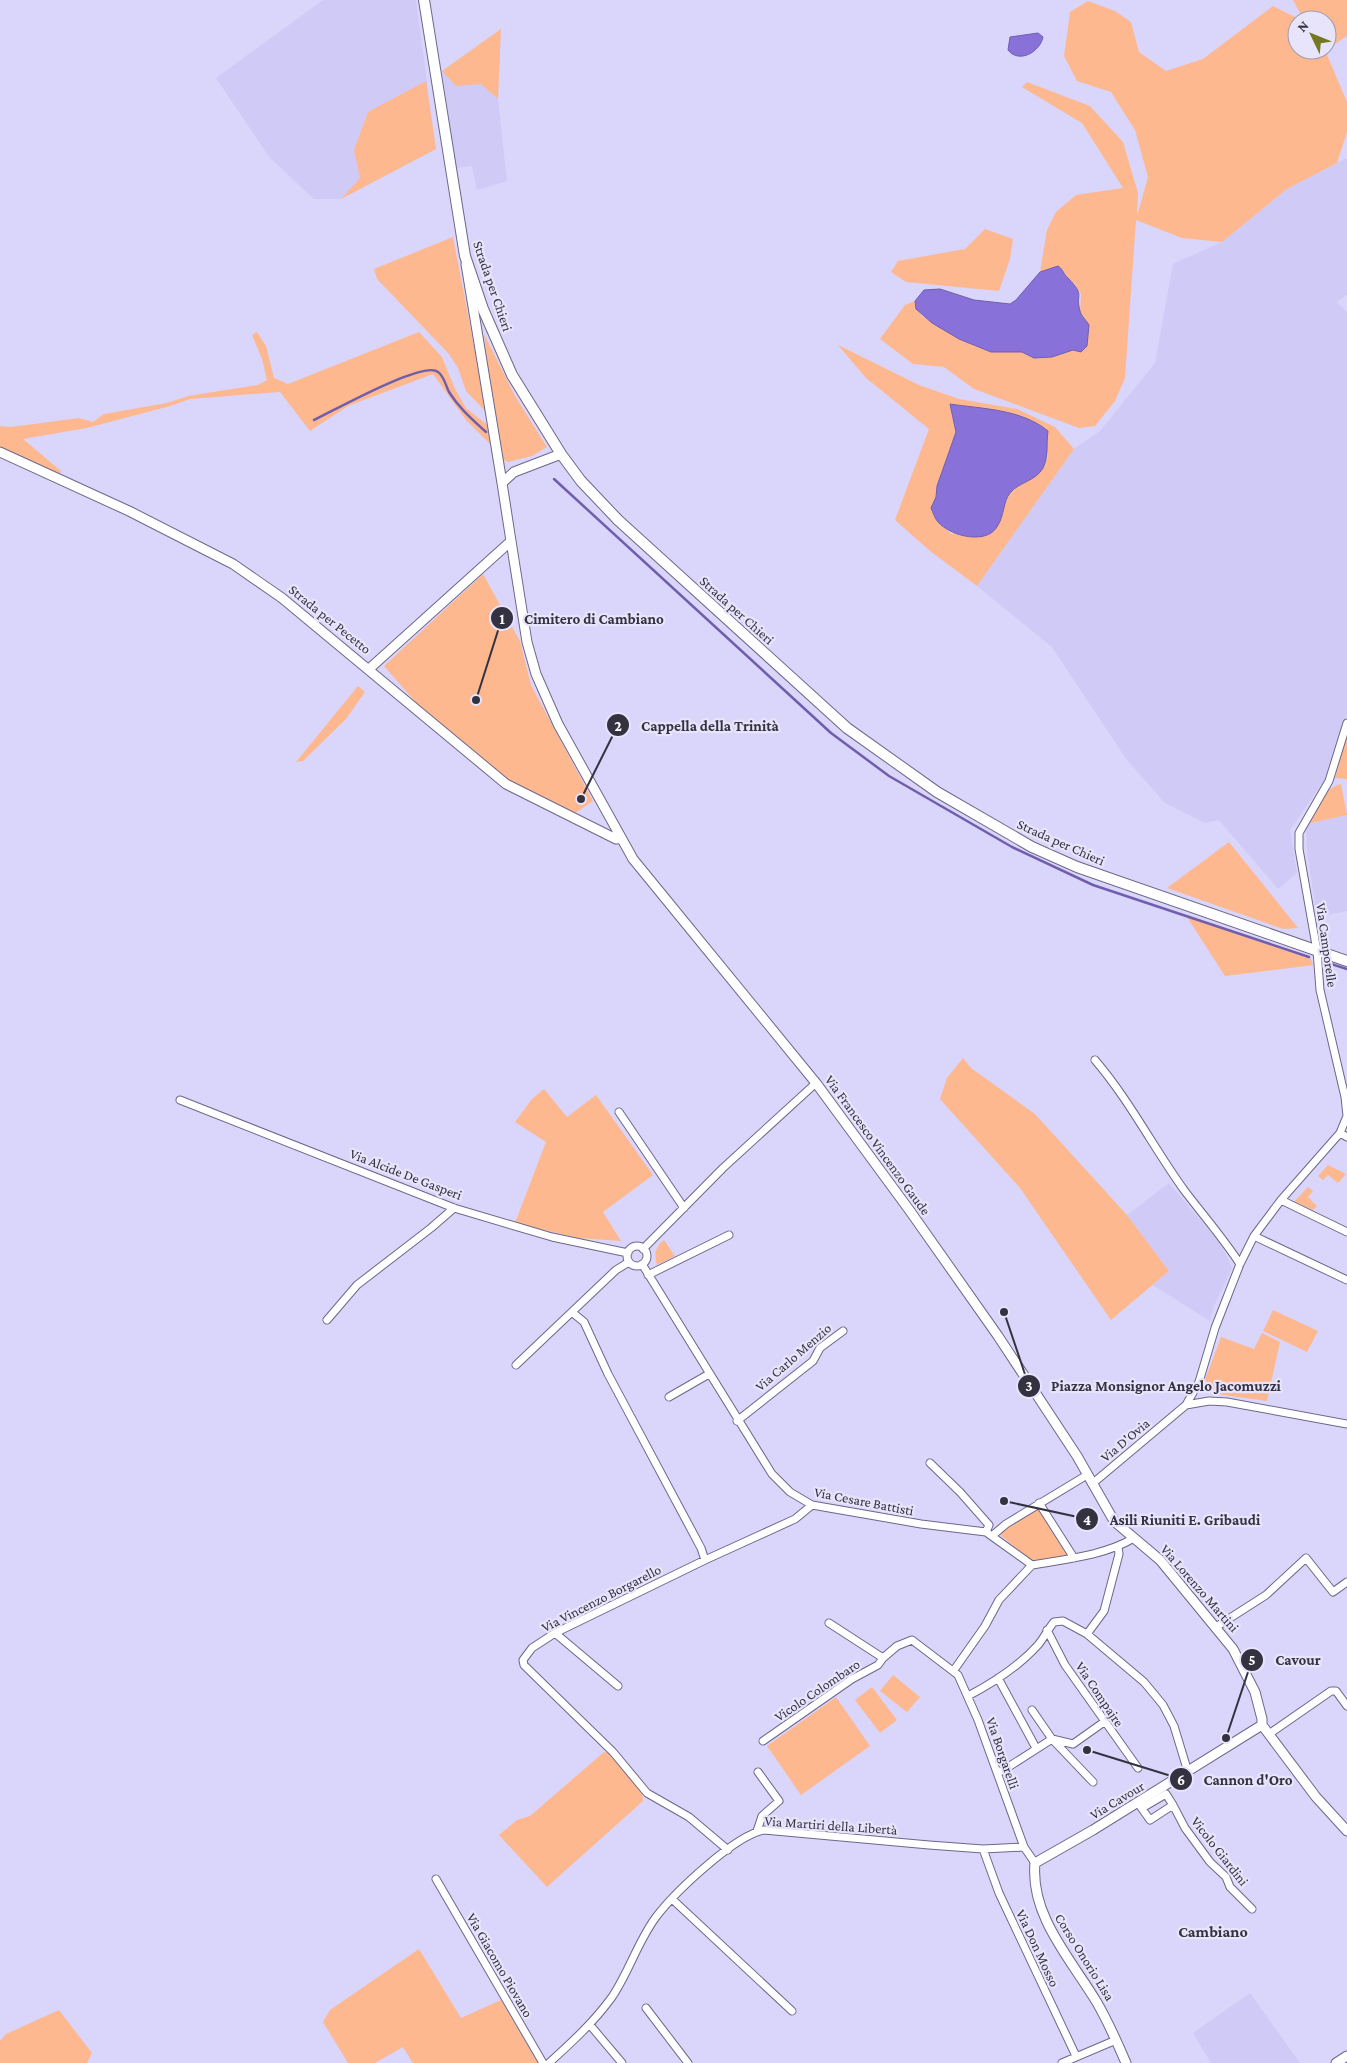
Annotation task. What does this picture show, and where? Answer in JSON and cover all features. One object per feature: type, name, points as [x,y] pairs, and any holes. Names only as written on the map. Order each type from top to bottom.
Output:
[{"type":"main road","name":"Strada per Chieri","points":[[424,0],[465,256],[483,309],[512,375],[561,454],[581,481],[618,520],[847,728],[937,792],[1032,847],[1077,867],[1347,961]]},
{"type":"street","name":"Via Francesco Vincenzo Gaude","points":[[465,256],[466,278],[502,483],[527,642],[536,674],[558,724],[633,859],[816,1083],[962,1283],[1092,1484]]},
{"type":"street","name":"Strada per Pecetto","points":[[0,452],[128,511],[234,564],[282,598],[506,784],[616,839],[621,838]]},
{"type":"street","points":[[502,483],[514,472],[561,454]]},
{"type":"street","points":[[369,669],[511,541]]},
{"type":"street","name":"Via Camporelle","points":[[1186,1405],[1199,1382],[1215,1328],[1240,1264],[1254,1236],[1281,1200],[1343,1135],[1347,1116],[1345,1096],[1320,990],[1317,951],[1299,849],[1299,833],[1329,781],[1347,723]]},
{"type":"street","points":[[1095,1060],[1125,1097],[1184,1190],[1225,1241],[1240,1264]]},
{"type":"street","points":[[643,1249],[724,1168],[816,1083]]},
{"type":"street","name":"Via Alcide De Gasperi","points":[[180,1100],[454,1208],[552,1237],[628,1253]]},
{"type":"street","points":[[619,1112],[684,1208]]},
{"type":"street","points":[[1281,1200],[1347,1232]]},
{"type":"street","points":[[327,1320],[357,1285],[454,1208]]},
{"type":"street","points":[[648,1275],[729,1236]]},
{"type":"street","points":[[1254,1236],[1347,1280]]},
{"type":"street","points":[[629,1262],[628,1253],[636,1247],[643,1249]]},
{"type":"street","points":[[629,1262],[636,1266],[642,1264],[646,1256],[643,1249]]},
{"type":"street","points":[[516,1365],[616,1270],[629,1262]]},
{"type":"street","name":"Via Cesare Battisti","points":[[642,1264],[737,1421],[772,1474],[790,1492],[812,1506],[989,1534]]},
{"type":"street","points":[[573,1312],[584,1322],[608,1374],[701,1548],[705,1560]]},
{"type":"street","name":"Via Carlo Menzio","points":[[737,1421],[812,1361],[820,1348],[843,1331]]},
{"type":"street","points":[[669,1397],[709,1374]]},
{"type":"street","points":[[1186,1405],[1209,1401],[1227,1402],[1347,1424]]},
{"type":"street","name":"Via D'Ovia","points":[[1092,1484],[1186,1405]]},
{"type":"street","points":[[930,1463],[989,1524],[989,1534]]},
{"type":"street","points":[[989,1534],[1087,1475]]},
{"type":"street","name":"Via Lorenzo Martini","points":[[1092,1484],[1114,1521],[1160,1560],[1234,1649],[1247,1672],[1260,1708],[1262,1725]]},
{"type":"street","points":[[1039,1503],[1074,1558]]},
{"type":"street","name":"Via Vincenzo Borgarello","points":[[728,1850],[689,1817],[647,1793],[614,1752],[524,1665],[526,1654],[555,1633],[705,1560],[795,1519],[812,1506]]},
{"type":"street","points":[[989,1534],[1032,1565]]},
{"type":"street","points":[[954,1670],[985,1626],[999,1600],[1032,1565],[1074,1558],[1118,1547],[1134,1538]]},
{"type":"street","points":[[1087,1634],[1104,1610],[1119,1554],[1118,1547]]},
{"type":"street","points":[[1216,1627],[1266,1595],[1306,1558],[1333,1592],[1347,1582]]},
{"type":"street","points":[[968,1696],[998,1678],[1039,1644],[1054,1622],[1064,1621],[1087,1634],[1144,1682],[1163,1705],[1174,1726],[1188,1772]]},
{"type":"street","name":"Vicolo Colombaro","points":[[829,1623],[883,1658]]},
{"type":"street","name":"Via Compajre","points":[[1047,1630],[1065,1665],[1138,1768]]},
{"type":"street","points":[[555,1633],[618,1686]]},
{"type":"street","name":"Vicolo Colombaro","points":[[763,1741],[852,1679],[878,1665],[897,1646],[912,1640],[954,1670]]},
{"type":"street","name":"Via Borgarelli","points":[[954,1670],[968,1696],[998,1771],[1024,1847]]},
{"type":"street","points":[[998,1678],[1036,1748]]},
{"type":"street","points":[[1269,1734],[1331,1691],[1336,1691],[1347,1706]]},
{"type":"street","points":[[1032,1710],[1052,1738],[1093,1782]]},
{"type":"street","points":[[998,1771],[1002,1771],[1052,1738],[1073,1744],[1104,1722]]},
{"type":"street","points":[[1262,1725],[1316,1797],[1347,1831]]},
{"type":"street","name":"Via Cavour","points":[[1035,1863],[1165,1791],[1188,1772],[1262,1725]]},
{"type":"street","points":[[757,1831],[762,1816],[779,1801],[758,1772]]},
{"type":"street","name":"Vicolo Giardini","points":[[1165,1791],[1184,1828],[1210,1862],[1226,1877],[1230,1887],[1252,1908]]},
{"type":"street","points":[[1140,1805],[1150,1820],[1172,1805]]},
{"type":"street","name":"Via Martiri della Libertà","points":[[550,2063],[590,2025],[613,1995],[655,1918],[672,1899],[728,1850],[757,1831],[764,1830],[983,1849],[1024,1847]]},
{"type":"street","points":[[1024,1847],[1035,1863]]},
{"type":"street","name":"Via Don Mosso","points":[[983,1849],[1003,1901],[1076,2056]]},
{"type":"street","name":"Corso Onorio Lisa","points":[[1035,1863],[1034,1880],[1041,1913],[1097,2002],[1126,2063]]},
{"type":"street","name":"Via Giacomo Piovano","points":[[436,1879],[542,2063]]},
{"type":"street","points":[[672,1899],[792,2011]]},
{"type":"street","points":[[646,2008],[688,2063]]},
{"type":"street","points":[[590,2025],[622,2063]]},
{"type":"street","points":[[1062,2063],[1116,2040]]},
{"type":"street","points":[[1336,2063],[1347,2056]]},
{"type":"shaded area","points":[[323,0],[416,0],[436,149],[341,199],[314,199],[270,158],[216,78]]},
{"type":"shaded area","points":[[1293,0],[1347,0],[1347,36],[1337,42],[1337,10],[1298,10]]},
{"type":"shaded area","points":[[1088,1],[1115,11],[1131,22],[1139,52],[1166,71],[1203,59],[1273,6],[1287,13],[1287,60],[1329,60],[1347,102],[1347,132],[1337,163],[1287,189],[1222,242],[1182,238],[1136,220],[1125,378],[1115,401],[1095,426],[1079,428],[974,389],[944,367],[913,364],[880,339],[905,305],[915,301],[916,309],[922,316],[959,339],[991,352],[1022,352],[1034,358],[1052,357],[1087,346],[1089,325],[1080,312],[1081,294],[1074,283],[1058,266],[1040,272],[1047,230],[1056,212],[1076,195],[1123,188],[1082,123],[1022,87],[1027,82],[1090,106],[1123,142],[1138,193],[1137,216],[1148,177],[1135,130],[1111,92],[1077,81],[1064,56],[1070,12]]},
{"type":"shaded area","points":[[501,29],[498,99],[507,181],[477,190],[472,166],[456,168],[442,71]]},
{"type":"shaded area","points":[[501,29],[498,99],[481,84],[456,86],[442,71]]},
{"type":"shaded area","points":[[1038,33],[1043,37],[1034,51],[1018,56],[1008,50],[1010,37]]},
{"type":"shaded area","points":[[426,81],[436,149],[341,199],[360,178],[354,150],[368,112]]},
{"type":"shaded area","points":[[1347,158],[1347,295],[1337,302],[1347,312],[1347,713],[1328,775],[1290,830],[1297,873],[1278,889],[1219,820],[1205,823],[1165,803],[1127,760],[1052,647],[977,586],[1074,449],[1100,431],[1155,363],[1173,264],[1222,242],[1287,189]]},
{"type":"shaded area","points":[[985,229],[1013,239],[1010,259],[999,291],[906,282],[891,272],[898,261],[965,249]]},
{"type":"shaded area","points":[[453,237],[487,413],[466,391],[458,368],[449,354],[377,279],[374,269]]},
{"type":"shaded area","points":[[1058,266],[1077,288],[1081,313],[1089,325],[1087,346],[1081,352],[1073,350],[1052,357],[1034,358],[1022,352],[991,352],[959,339],[932,323],[916,309],[915,301],[924,290],[940,289],[974,300],[1010,304],[1016,300],[1040,272]]},
{"type":"shaded area","points":[[257,332],[266,346],[274,378],[288,384],[419,332],[442,357],[455,389],[466,408],[490,427],[490,444],[466,420],[433,374],[348,406],[310,431],[280,392],[190,399],[87,428],[23,439],[61,471],[60,474],[0,447],[0,426],[11,427],[79,418],[93,422],[104,414],[167,403],[188,396],[258,385],[267,380],[262,359],[252,335]]},
{"type":"shaded area","points":[[484,334],[515,396],[547,447],[532,456],[508,462],[499,458]]},
{"type":"shaded area","points":[[838,345],[919,385],[959,399],[1017,409],[1055,427],[1074,449],[977,586],[930,551],[895,520],[929,429],[866,378]],"holes":[[[950,405],[1048,431],[1046,444],[1048,458],[1035,477],[1010,493],[1004,507],[952,534],[937,522],[931,508],[956,432]]]},
{"type":"shaded area","points":[[950,404],[1014,414],[1026,418],[1048,431],[1047,454],[1043,468],[1036,476],[1010,493],[998,525],[993,531],[978,537],[960,535],[944,527],[938,522],[931,508],[956,432]]},
{"type":"shaded area","points":[[483,574],[520,641],[531,685],[593,801],[574,814],[515,785],[427,715],[384,666]]},
{"type":"shaded area","points":[[358,686],[365,692],[346,719],[303,761],[296,762]]},
{"type":"shaded area","points":[[1347,734],[1347,779],[1335,778]]},
{"type":"shaded area","points":[[1341,784],[1347,815],[1306,824],[1324,795],[1334,786]]},
{"type":"shaded area","points":[[1347,815],[1347,911],[1317,917],[1307,851],[1306,824]]},
{"type":"shaded area","points":[[1229,842],[1298,928],[1283,929],[1167,888]]},
{"type":"shaded area","points":[[1187,917],[1311,959],[1313,965],[1225,976]]},
{"type":"shaded area","points":[[963,1058],[971,1068],[1035,1114],[1127,1215],[1169,1271],[1111,1320],[1020,1188],[940,1099],[947,1078]]},
{"type":"shaded area","points":[[544,1089],[567,1117],[596,1095],[653,1175],[603,1212],[621,1241],[578,1238],[515,1223],[546,1142],[515,1122],[532,1099]]},
{"type":"shaded area","points":[[1328,1165],[1346,1174],[1338,1183],[1328,1175],[1323,1180],[1318,1176]]},
{"type":"shaded area","points":[[1169,1183],[1218,1241],[1232,1269],[1214,1306],[1210,1321],[1153,1285],[1169,1271],[1127,1215]]},
{"type":"shaded area","points":[[1308,1187],[1313,1191],[1308,1197],[1317,1206],[1313,1210],[1294,1202]]},
{"type":"shaded area","points":[[664,1240],[675,1256],[657,1265],[656,1251]]},
{"type":"shaded area","points":[[1273,1310],[1318,1331],[1307,1352],[1263,1331]]},
{"type":"shaded area","points":[[1262,1333],[1280,1342],[1267,1401],[1217,1394],[1205,1380],[1221,1337],[1254,1349]]},
{"type":"shaded area","points":[[1039,1505],[1072,1555],[1032,1562],[998,1533]]},
{"type":"shaded area","points":[[893,1675],[920,1697],[907,1712],[880,1691]]},
{"type":"shaded area","points":[[872,1687],[897,1720],[880,1733],[855,1700]]},
{"type":"shaded area","points":[[836,1697],[870,1746],[801,1795],[767,1746]]},
{"type":"shaded area","points":[[604,1752],[609,1753],[642,1791],[643,1801],[547,1887],[499,1835],[517,1820],[530,1816]]},
{"type":"shaded area","points":[[419,1949],[461,2018],[501,2000],[538,2063],[413,2063],[403,2047],[375,2063],[348,2063],[323,2022],[330,2010]]},
{"type":"shaded area","points":[[1250,1993],[1300,2063],[1211,2063],[1193,2033]]},
{"type":"shaded area","points":[[59,2010],[92,2053],[87,2063],[0,2063],[0,2041],[6,2034]]},
{"type":"waterway","points":[[314,420],[378,388],[415,373],[429,370],[440,374],[457,403],[486,432]]},
{"type":"waterway","points":[[554,479],[831,733],[889,776],[1012,847],[1093,885],[1309,957]]},
{"type":"waterway","points":[[1325,962],[1347,969]]},
{"type":"place","name":"Cimitero di Cambiano","points":[[476,700]]},
{"type":"place","name":"Cappella della Trinità","points":[[581,799]]},
{"type":"place","name":"Piazza Monsignor Angelo Jacomuzzi","points":[[1004,1312]]},
{"type":"place","name":"Asili Riuniti E. Gribaudi","points":[[1004,1501]]},
{"type":"place","name":"Cavour","points":[[1226,1738]]},
{"type":"place","name":"Cannon d'Oro","points":[[1087,1750]]},
{"type":"district","name":"Cambiano","points":[[1213,1931]]}]
